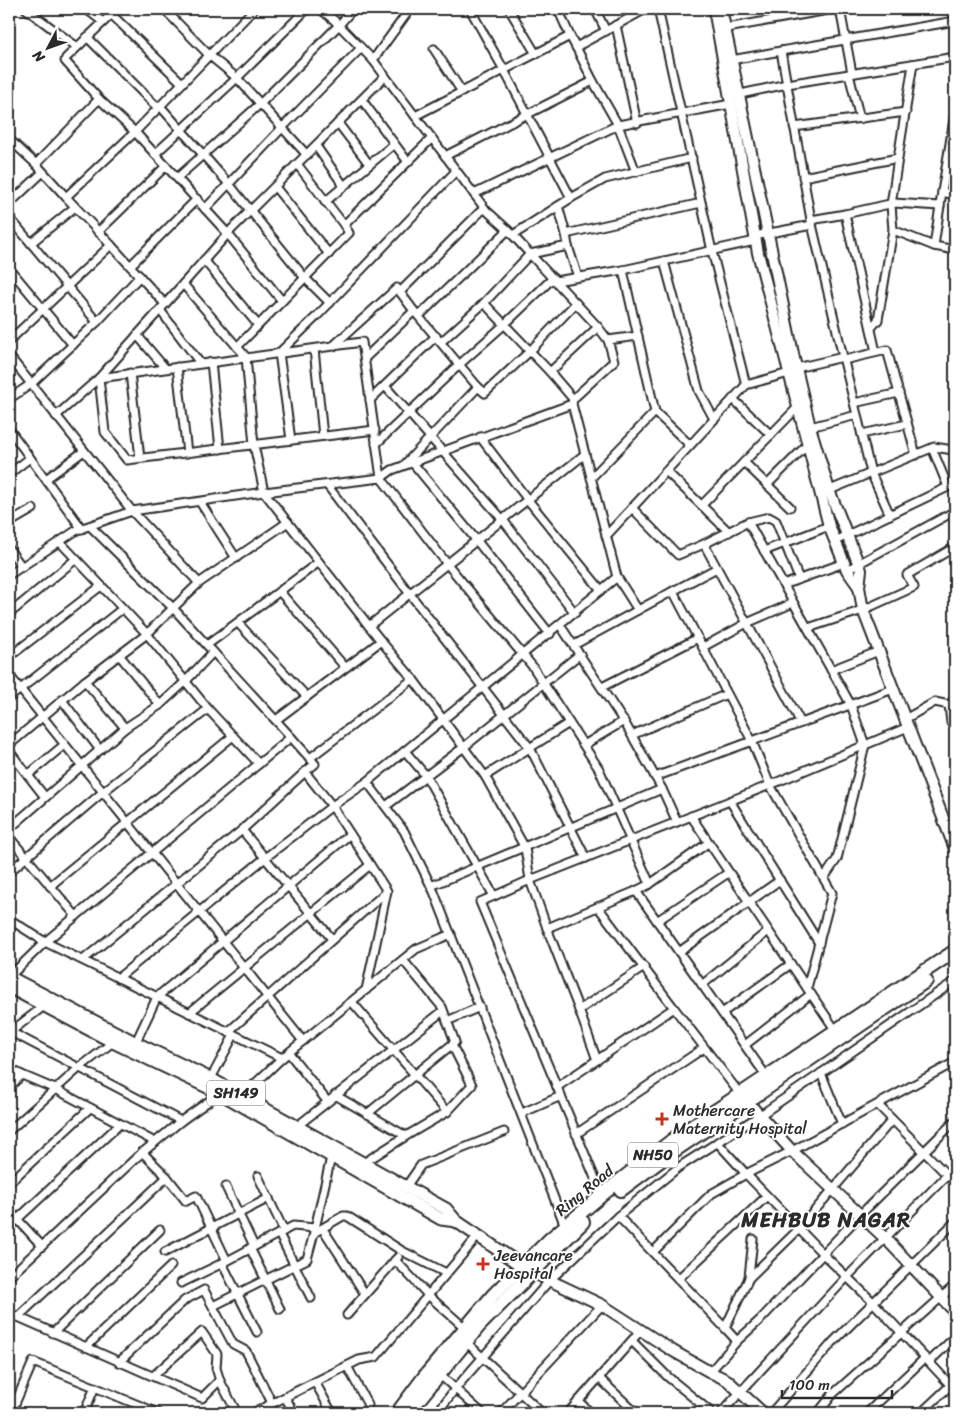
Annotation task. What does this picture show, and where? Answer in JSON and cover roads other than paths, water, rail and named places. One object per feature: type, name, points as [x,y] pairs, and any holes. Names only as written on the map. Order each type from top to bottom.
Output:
[{"type":"highway","name":"Ring Road","points":[[396,1413],[464,1327],[493,1295],[528,1270],[616,1194],[743,1098],[767,1077],[955,951]]},
{"type":"highway","name":"Ring Road","points":[[408,1413],[528,1270],[551,1238],[602,1195],[680,1135],[743,1098],[955,961]]},
{"type":"main road","name":"SH149","points":[[9,977],[134,1047],[209,1083],[242,1096],[364,1164],[441,1219],[456,1221],[528,1270]]},
{"type":"main road","name":"SH149","points":[[9,987],[113,1042],[134,1047]]},
{"type":"main road","name":"SH149","points":[[209,1083],[220,1093],[353,1170],[402,1192]]},
{"type":"street","points":[[26,9],[77,47]]},
{"type":"street","points":[[86,9],[103,22]]},
{"type":"street","points":[[164,9],[209,55],[237,78],[307,155]]},
{"type":"street","points":[[66,197],[135,132],[254,9]]},
{"type":"street","points":[[155,154],[237,78],[307,9]]},
{"type":"street","points":[[9,575],[82,529],[132,511],[381,478],[392,470],[412,462],[573,402],[614,361],[608,340],[598,327],[484,208],[373,60],[340,25],[320,9]]},
{"type":"street","points":[[177,178],[260,104],[340,25],[353,9]]},
{"type":"street","points":[[373,60],[410,9]]},
{"type":"street","points":[[470,9],[571,198]]},
{"type":"street","points":[[509,9],[536,54]]},
{"type":"street","points":[[558,9],[592,82],[618,125],[636,172]]},
{"type":"street","points":[[595,9],[606,31]]},
{"type":"street","points":[[576,47],[616,26],[635,11],[646,9]]},
{"type":"street","points":[[658,9],[712,251],[746,385]]},
{"type":"street","points":[[714,9],[732,60],[733,98],[767,233],[798,407],[807,428],[807,445],[825,492],[858,564],[861,576],[860,587],[863,610],[955,849]]},
{"type":"street","points":[[721,9],[721,29],[755,238],[825,492],[829,526],[846,566],[860,587]]},
{"type":"street","points":[[721,29],[834,9]]},
{"type":"street","points":[[840,9],[860,119]]},
{"type":"street","points":[[182,83],[114,12],[66,58],[65,62],[99,99],[135,132],[206,209],[282,301]]},
{"type":"street","points":[[732,60],[955,21]]},
{"type":"street","points":[[616,26],[637,123]]},
{"type":"street","points":[[415,116],[570,36]]},
{"type":"street","points":[[87,37],[204,154],[305,278],[330,303]]},
{"type":"street","points":[[206,209],[361,48]]},
{"type":"street","points":[[434,49],[462,92]]},
{"type":"street","points":[[781,51],[812,222],[854,403],[871,473],[890,515]]},
{"type":"street","points":[[474,194],[618,125],[682,114],[786,84],[955,57]]},
{"type":"street","points":[[871,328],[878,320],[893,230],[891,204],[913,64]]},
{"type":"street","points":[[56,416],[99,378],[228,234],[385,76]]},
{"type":"street","points":[[445,156],[592,82]]},
{"type":"street","points":[[36,164],[99,99]]},
{"type":"street","points":[[362,100],[408,162]]},
{"type":"street","points":[[794,127],[906,112]]},
{"type":"street","points":[[934,246],[955,113]]},
{"type":"street","points":[[338,123],[369,164]]},
{"type":"street","points":[[344,225],[432,138]]},
{"type":"street","points":[[9,139],[36,164],[42,173],[165,304]]},
{"type":"street","points":[[325,202],[394,144]]},
{"type":"street","points":[[316,146],[344,186]]},
{"type":"street","points":[[365,358],[510,233],[605,179],[692,158]]},
{"type":"street","points":[[803,177],[898,158]]},
{"type":"street","points":[[237,347],[349,233],[297,164]]},
{"type":"street","points":[[98,232],[166,166]]},
{"type":"street","points":[[279,353],[330,303],[456,171]]},
{"type":"street","points":[[9,204],[42,173]]},
{"type":"street","points":[[275,187],[329,254]]},
{"type":"street","points":[[942,192],[955,196]]},
{"type":"street","points":[[130,266],[197,200]]},
{"type":"street","points":[[566,234],[701,202]]},
{"type":"street","points":[[376,444],[460,364],[554,280],[623,270],[712,251],[767,233],[894,203],[940,206]]},
{"type":"street","points":[[558,206],[578,277]]},
{"type":"street","points":[[31,244],[75,207]]},
{"type":"street","points":[[400,292],[484,208]]},
{"type":"street","points":[[845,214],[876,352]]},
{"type":"street","points":[[9,216],[97,322]]},
{"type":"street","points":[[893,230],[934,246],[955,250]]},
{"type":"street","points":[[9,341],[111,245]]},
{"type":"street","points":[[370,400],[438,339],[484,303],[530,254],[568,246]]},
{"type":"street","points":[[204,260],[258,326]]},
{"type":"street","points":[[664,261],[699,391],[714,419]]},
{"type":"street","points":[[9,268],[73,345]]},
{"type":"street","points":[[623,270],[655,412],[690,445]]},
{"type":"street","points":[[9,399],[31,384],[73,345],[140,276]]},
{"type":"street","points":[[183,284],[246,357],[254,445],[264,492],[444,719],[484,776],[525,848],[530,880],[597,1060]]},
{"type":"street","points":[[333,346],[397,288],[484,393],[530,351],[576,303]]},
{"type":"street","points":[[484,303],[550,372],[573,402],[617,577],[638,610]]},
{"type":"street","points":[[160,310],[200,363]]},
{"type":"street","points":[[550,372],[598,327]]},
{"type":"street","points":[[137,335],[165,368]]},
{"type":"street","points":[[608,340],[638,336]]},
{"type":"street","points":[[99,378],[362,342],[381,478],[448,565],[524,655],[544,683],[599,769],[650,884]]},
{"type":"street","points":[[314,349],[323,436]]},
{"type":"street","points":[[606,536],[746,385],[791,370],[887,350],[916,455]]},
{"type":"street","points":[[279,353],[291,440]]},
{"type":"street","points":[[9,356],[132,511],[199,582]]},
{"type":"street","points":[[211,362],[220,449]]},
{"type":"street","points":[[177,367],[187,453]]},
{"type":"street","points":[[130,373],[140,458]]},
{"type":"street","points":[[99,378],[105,432],[127,460],[374,430]]},
{"type":"street","points":[[385,386],[503,520],[575,612]]},
{"type":"street","points":[[403,466],[478,387]]},
{"type":"street","points":[[854,403],[899,393]]},
{"type":"street","points":[[733,399],[771,435]]},
{"type":"street","points":[[702,505],[798,407]]},
{"type":"street","points":[[591,478],[655,412]]},
{"type":"street","points":[[807,428],[857,414]]},
{"type":"street","points":[[862,434],[907,424]]},
{"type":"street","points":[[9,429],[82,529]]},
{"type":"street","points":[[480,437],[601,590]]},
{"type":"street","points":[[767,485],[807,445]]},
{"type":"street","points":[[825,492],[932,448],[953,450],[955,448]]},
{"type":"street","points":[[835,541],[948,487],[932,448]]},
{"type":"street","points":[[46,479],[84,451]]},
{"type":"street","points":[[369,626],[585,454]]},
{"type":"street","points":[[9,474],[30,458]]},
{"type":"street","points":[[412,462],[550,634]]},
{"type":"street","points":[[744,462],[790,508]]},
{"type":"street","points":[[666,471],[729,532]]},
{"type":"street","points":[[328,485],[530,748],[586,858]]},
{"type":"street","points":[[200,502],[236,558]]},
{"type":"street","points":[[632,508],[678,555],[748,522],[769,517],[774,518],[799,579]]},
{"type":"street","points":[[9,523],[33,509]]},
{"type":"street","points":[[783,585],[858,564],[955,511]]},
{"type":"street","points":[[9,744],[147,634],[199,582],[288,522]]},
{"type":"street","points":[[748,522],[851,705],[865,745],[837,859],[824,878]]},
{"type":"street","points":[[83,960],[242,830],[315,764],[173,608],[90,526]]},
{"type":"street","points":[[764,551],[829,526]]},
{"type":"street","points":[[60,542],[147,634],[208,709],[259,764]]},
{"type":"street","points":[[704,544],[801,723]]},
{"type":"street","points":[[808,628],[863,610],[914,587],[907,575],[955,547]]},
{"type":"street","points":[[9,549],[22,567]]},
{"type":"street","points":[[9,614],[76,559]]},
{"type":"street","points":[[207,645],[319,562]]},
{"type":"street","points":[[574,645],[717,568]]},
{"type":"street","points":[[118,978],[264,858],[367,782],[484,688],[617,577]]},
{"type":"street","points":[[9,657],[101,586]]},
{"type":"street","points":[[673,590],[752,741],[770,785],[832,893],[809,991],[744,1045]]},
{"type":"street","points":[[280,592],[346,668]]},
{"type":"street","points":[[702,647],[747,623],[793,602]]},
{"type":"street","points":[[9,698],[122,609]]},
{"type":"street","points":[[238,623],[307,697]]},
{"type":"street","points":[[560,625],[632,735],[662,789],[677,822]]},
{"type":"street","points":[[602,687],[698,638]]},
{"type":"street","points":[[276,720],[381,641]]},
{"type":"street","points":[[831,670],[879,651]]},
{"type":"street","points":[[9,829],[125,728],[160,705],[213,652]]},
{"type":"street","points":[[386,806],[464,747],[580,654]]},
{"type":"street","points":[[120,656],[160,705]]},
{"type":"street","points":[[9,675],[303,1041]]},
{"type":"street","points":[[310,758],[414,679]]},
{"type":"street","points":[[86,681],[125,728]]},
{"type":"street","points":[[655,777],[893,689]]},
{"type":"street","points":[[632,735],[727,694]]},
{"type":"street","points":[[949,705],[955,699]]},
{"type":"street","points":[[62,700],[100,750]]},
{"type":"street","points":[[602,1195],[480,902],[865,745],[906,723],[935,702],[949,705]]},
{"type":"street","points":[[949,705],[951,723],[955,725]]},
{"type":"street","points":[[9,872],[103,792],[208,709]]},
{"type":"street","points":[[584,745],[624,722]]},
{"type":"street","points":[[484,776],[569,723]]},
{"type":"street","points":[[50,886],[233,736]]},
{"type":"street","points":[[9,977],[45,942],[291,737]]},
{"type":"street","points":[[28,775],[64,745]]},
{"type":"street","points":[[9,751],[45,797]]},
{"type":"street","points":[[405,751],[426,776],[494,896]]},
{"type":"street","points":[[305,772],[332,806],[387,891],[366,990]]},
{"type":"street","points":[[367,782],[404,831],[431,886],[566,1226]]},
{"type":"street","points":[[431,886],[662,789]]},
{"type":"street","points":[[730,801],[819,943]]},
{"type":"street","points":[[690,816],[836,1031]]},
{"type":"street","points":[[242,830],[309,914],[332,939]]},
{"type":"street","points":[[134,1047],[157,996],[350,834]]},
{"type":"street","points":[[9,838],[76,916]]},
{"type":"street","points":[[547,928],[650,884],[708,843]]},
{"type":"street","points":[[189,1013],[370,865]]},
{"type":"street","points":[[657,921],[728,873]]},
{"type":"street","points":[[679,952],[780,880]]},
{"type":"street","points":[[209,1083],[231,1033],[267,996],[387,891]]},
{"type":"street","points":[[636,891],[767,1077]]},
{"type":"street","points":[[598,907],[743,1098],[792,1151],[886,1238],[955,1312]]},
{"type":"street","points":[[9,920],[45,942],[282,1058]]},
{"type":"street","points":[[702,985],[768,931]]},
{"type":"street","points":[[242,1096],[282,1058],[416,949],[451,934]]},
{"type":"street","points":[[367,1114],[455,1042],[442,1007],[403,960]]},
{"type":"street","points":[[722,1013],[790,964]]},
{"type":"street","points":[[579,1010],[644,968]]},
{"type":"street","points":[[437,1413],[482,1357],[550,1280],[618,1216],[679,1166],[759,1116],[955,982]]},
{"type":"street","points":[[352,1002],[447,1112]]},
{"type":"street","points":[[44,1006],[10,1033],[182,1121]]},
{"type":"street","points":[[447,1021],[480,1006]]},
{"type":"street","points":[[557,1087],[674,1008]]},
{"type":"street","points":[[296,1127],[443,1011]]},
{"type":"street","points":[[9,1131],[79,1068],[113,1042]]},
{"type":"street","points":[[353,1170],[447,1112],[472,1085],[452,1045]]},
{"type":"street","points":[[576,1134],[704,1048]]},
{"type":"street","points":[[289,1053],[327,1101]]},
{"type":"street","points":[[653,1252],[711,1194],[955,1062]]},
{"type":"street","points":[[9,1068],[55,1089],[155,1142]]},
{"type":"street","points":[[821,1073],[842,1124]]},
{"type":"street","points":[[9,1087],[22,1075]]},
{"type":"street","points":[[9,1277],[142,1152],[220,1093]]},
{"type":"street","points":[[335,1095],[406,1136]]},
{"type":"street","points":[[522,1113],[561,1096]]},
{"type":"street","points":[[878,1105],[955,1184]]},
{"type":"street","points":[[9,1183],[90,1108]]},
{"type":"street","points":[[749,1278],[799,1229],[892,1120]]},
{"type":"street","points":[[710,1372],[737,1341],[860,1215],[955,1122]]},
{"type":"street","points":[[9,1228],[120,1124]]},
{"type":"street","points":[[402,1192],[421,1165],[504,1132]]},
{"type":"street","points":[[717,1142],[823,1254],[873,1302],[926,1360],[954,1386],[921,1413]]},
{"type":"street","points":[[142,1152],[167,1177],[186,1201],[196,1196],[238,1294],[257,1332]]},
{"type":"street","points":[[213,1306],[308,1258],[317,1230],[331,1157]]},
{"type":"street","points":[[721,1413],[847,1277],[955,1167]]},
{"type":"street","points":[[258,1176],[294,1265],[311,1298]]},
{"type":"street","points":[[167,1177],[12,1317],[53,1332],[202,1398],[220,1381]]},
{"type":"street","points":[[226,1187],[265,1279],[280,1309]]},
{"type":"street","points":[[678,1279],[767,1196]]},
{"type":"street","points":[[165,1252],[268,1198]]},
{"type":"street","points":[[9,1210],[42,1246]]},
{"type":"street","points":[[181,1283],[293,1226],[317,1230],[343,1216],[347,1216],[402,1251],[446,1274]]},
{"type":"street","points":[[618,1216],[737,1341]]},
{"type":"street","points":[[771,1413],[833,1342],[955,1222]]},
{"type":"street","points":[[53,1332],[160,1230]]},
{"type":"street","points":[[317,1230],[365,1294]]},
{"type":"street","points":[[253,1413],[359,1360],[376,1358],[479,1236]]},
{"type":"street","points":[[726,1328],[749,1278],[753,1240]]},
{"type":"street","points":[[347,1315],[402,1251]]},
{"type":"street","points":[[395,1260],[429,1296],[464,1327]]},
{"type":"street","points":[[86,1347],[171,1266]]},
{"type":"street","points":[[528,1270],[602,1305],[673,1351],[727,1380],[763,1413]]},
{"type":"street","points":[[818,1413],[833,1394],[955,1285]]},
{"type":"street","points":[[119,1362],[185,1300],[204,1290],[233,1344],[246,1351],[272,1404]]},
{"type":"street","points":[[501,1413],[602,1305]]},
{"type":"street","points":[[568,1413],[640,1330]]},
{"type":"street","points":[[153,1376],[202,1332],[217,1355],[216,1368],[220,1381],[237,1413]]},
{"type":"street","points":[[867,1413],[926,1360],[955,1337]]},
{"type":"street","points":[[632,1341],[668,1377],[712,1413]]},
{"type":"street","points":[[466,1342],[542,1413]]},
{"type":"street","points":[[11,1413],[33,1362],[158,1413]]},
{"type":"street","points":[[347,1366],[368,1404]]},
{"type":"street","points":[[439,1374],[482,1413]]},
{"type":"street","points":[[599,1378],[636,1413]]},
{"type":"street","points":[[315,1382],[332,1413]]},
{"type":"street","points":[[84,1413],[95,1387]]},
{"type":"street","points":[[285,1397],[294,1413]]},
{"type":"street","points":[[578,1402],[592,1413]]},
{"type":"place","name":"Mothercare Maternity Hospital","points":[[662,1119]]},
{"type":"place","name":"Jeevancare Hospital","points":[[483,1264]]},
{"type":"district","name":"MEHBUB NAGAR","points":[[826,1220]]}]
